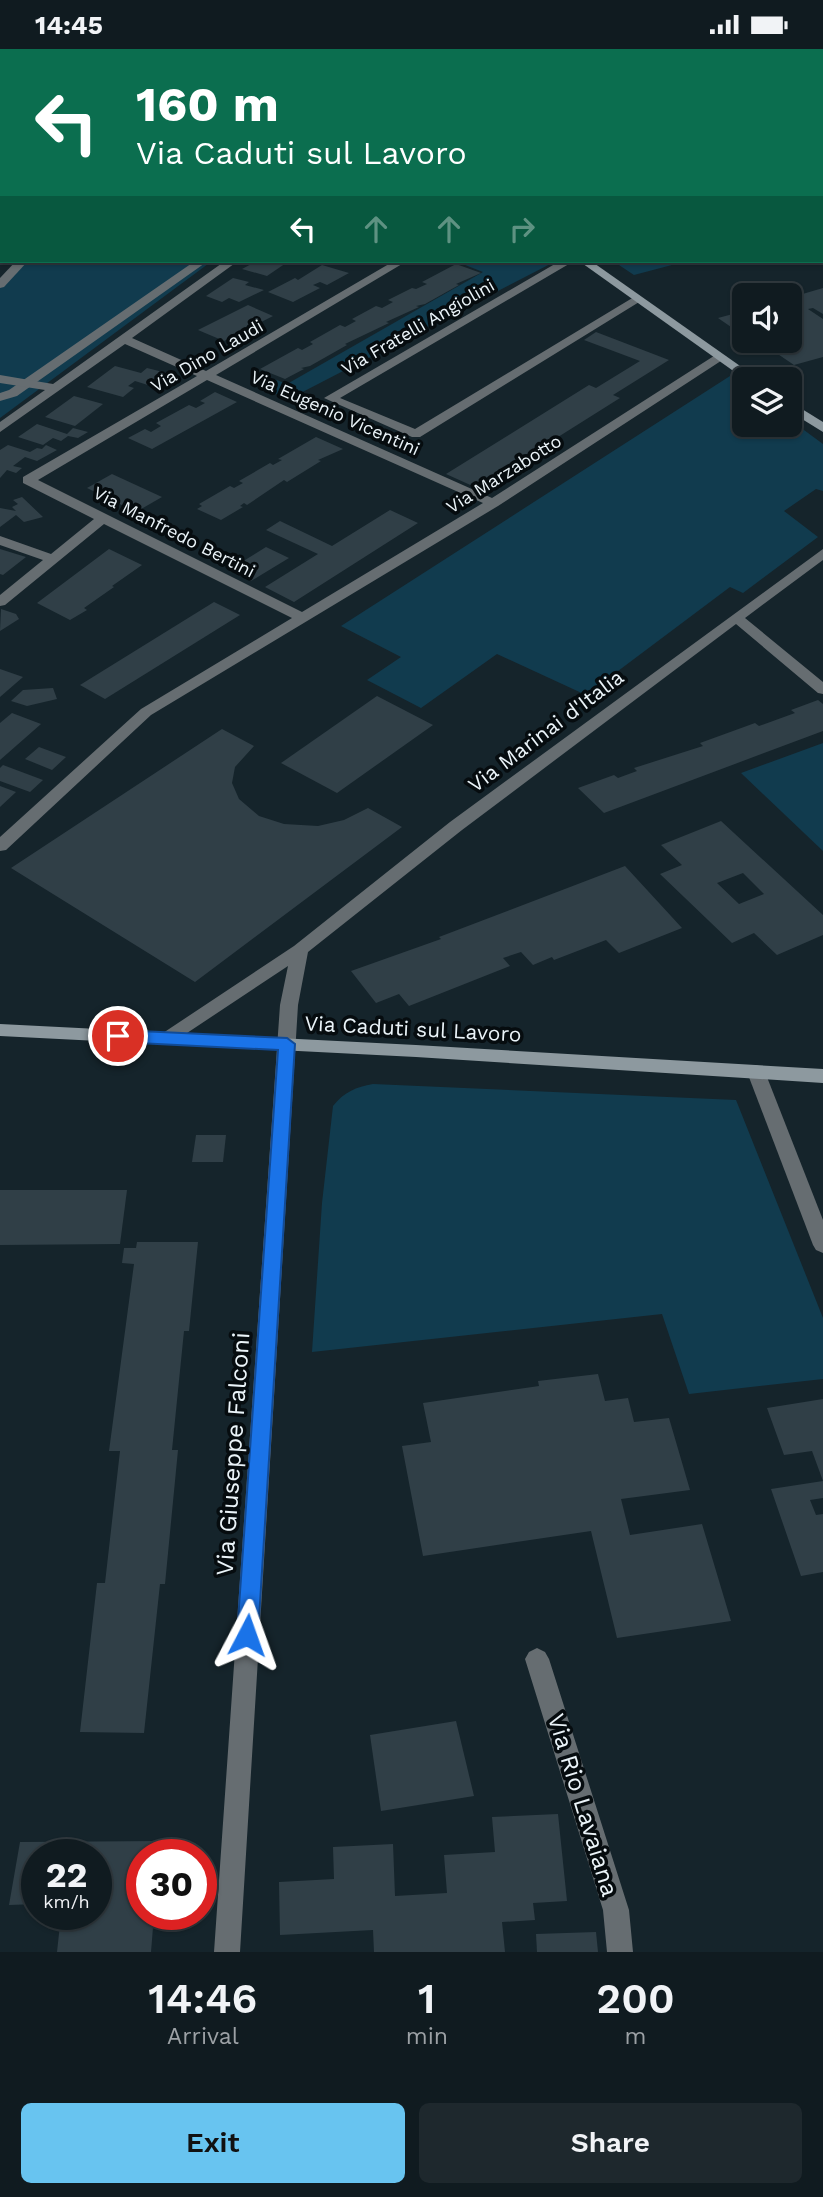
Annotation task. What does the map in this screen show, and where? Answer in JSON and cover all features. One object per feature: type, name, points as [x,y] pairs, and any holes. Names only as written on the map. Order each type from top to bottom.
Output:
[{"type":"main road","points":[[587,263],[736,367]]},
{"type":"main road","points":[[802,414],[823,428]]},
{"type":"main road","name":"Via Caduti sul Lavoro","points":[[0,1030],[169,1037],[823,1076]]},
{"type":"street","points":[[0,285],[20,263]]},
{"type":"street","points":[[0,397],[13,393],[199,263]]},
{"type":"street","points":[[0,428],[229,263]]},
{"type":"street","name":"Via Dino Laudi","points":[[28,480],[399,263]]},
{"type":"street","name":"Via Fratelli Angiolini","points":[[362,427],[330,398],[565,263]]},
{"type":"street","points":[[362,427],[416,434],[638,299]]},
{"type":"street","name":"Via Eugenio Vicentini","points":[[124,339],[207,376],[362,427],[493,503]]},
{"type":"street","name":"Via Marzabotto","points":[[0,846],[146,712],[493,503],[721,356]]},
{"type":"street","points":[[0,379],[55,388]]},
{"type":"street","name":"Via Manfredo Bertini","points":[[28,480],[302,618]]},
{"type":"street","points":[[0,602],[103,518]]},
{"type":"street","points":[[0,540],[52,559]]},
{"type":"street","name":"Via Marinai d'Italia","points":[[169,1037],[300,950],[456,826],[823,553]]},
{"type":"street","points":[[737,618],[823,690]]},
{"type":"street","points":[[287,1044],[289,1005],[300,950]]},
{"type":"street","name":"Via Giuseppe Falconi","points":[[227,1952],[287,1044]]},
{"type":"street","points":[[755,1072],[823,1245]]},
{"type":"street","name":"Via Rio Lavaiana","points":[[537,1659],[616,1910],[620,1952]]},
{"type":"shaded area","points":[[20,263],[209,263],[0,418],[0,285]]},
{"type":"shaded area","points":[[460,263],[552,263],[289,399],[255,385],[269,377],[287,384],[483,272]]},
{"type":"shaded area","points":[[616,263],[679,263],[634,275]]},
{"type":"shaded area","points":[[730,376],[732,437],[802,437],[802,429],[823,444],[823,491],[816,489],[784,511],[818,537],[743,593],[730,587],[586,695],[497,654],[421,708],[367,680],[401,657],[341,626]]},
{"type":"shaded area","points":[[823,743],[823,851],[741,773]]},
{"type":"shaded area","points":[[373,1084],[736,1100],[823,1318],[823,1379],[689,1394],[662,1314],[312,1352],[322,1203],[333,1106],[351,1091]]},
{"type":"building","points":[[253,263],[286,263],[267,276],[242,269]]},
{"type":"building","points":[[456,264],[481,273],[345,344],[347,345],[285,379],[260,369],[298,348],[302,350],[313,344],[310,342],[340,325],[345,327],[356,321],[352,319],[376,306],[382,308],[393,302],[388,300],[427,284],[422,282]]},
{"type":"building","points":[[322,265],[349,273],[327,285],[320,282],[313,285],[320,288],[293,302],[268,292],[295,278],[298,280]]},
{"type":"building","points":[[233,278],[249,282],[245,285],[264,290],[239,302],[229,298],[222,302],[206,296]]},
{"type":"building","points":[[823,288],[823,314],[813,308],[808,309],[823,319],[823,357],[794,365],[776,353],[802,353],[802,294]]},
{"type":"building","points":[[248,305],[273,316],[224,341],[198,330]]},
{"type":"building","points":[[732,314],[732,328],[718,318]]},
{"type":"building","points":[[596,332],[669,360],[613,395],[620,398],[477,488],[446,474],[589,385],[596,388],[640,361],[584,340]]},
{"type":"building","points":[[115,366],[141,373],[147,368],[167,373],[151,386],[135,381],[128,386],[134,388],[123,397],[87,387]]},
{"type":"building","points":[[215,392],[237,402],[152,449],[128,438],[145,429],[151,432],[161,426],[156,423],[189,405],[196,408],[205,403],[200,401]]},
{"type":"building","points":[[74,396],[103,404],[75,426],[45,417]]},
{"type":"building","points":[[37,424],[67,434],[73,428],[88,432],[78,438],[68,436],[61,441],[53,438],[43,445],[18,437]]},
{"type":"building","points":[[316,437],[343,449],[318,460],[321,461],[287,482],[284,480],[247,505],[244,503],[240,506],[243,507],[221,520],[197,509],[202,506],[199,504],[230,486],[234,488],[243,483],[239,481],[270,463],[273,465],[282,460],[278,459]]},
{"type":"building","points":[[8,445],[30,452],[46,445],[57,450],[37,461],[25,457],[13,466],[22,468],[16,473],[7,470],[0,478],[0,450]]},
{"type":"building","points":[[112,474],[162,497],[136,512],[87,488]]},
{"type":"building","points":[[22,497],[43,517],[24,522],[16,515],[0,527],[0,508],[16,511],[12,507],[18,504],[13,500]]},
{"type":"building","points":[[390,510],[418,523],[294,602],[265,587],[318,554],[266,530],[280,521],[332,546]]},
{"type":"building","points":[[266,547],[289,558],[251,581],[229,570]]},
{"type":"building","points":[[0,549],[26,557],[3,575],[0,574]]},
{"type":"building","points":[[109,549],[142,565],[84,608],[87,610],[70,620],[37,603]]},
{"type":"building","points":[[214,602],[240,615],[105,699],[80,685]]},
{"type":"building","points":[[1,609],[16,614],[19,619],[0,631]]},
{"type":"building","points":[[0,669],[23,677],[0,697]]},
{"type":"building","points":[[53,688],[57,699],[27,706],[11,701],[23,690]]},
{"type":"building","points":[[377,696],[433,725],[337,793],[281,763]]},
{"type":"building","points":[[818,700],[823,704],[823,731],[604,813],[578,788],[614,775],[618,778],[637,771],[634,768],[703,746],[700,743],[755,723],[759,726],[795,713],[791,710]]},
{"type":"building","points":[[12,713],[41,724],[0,760],[0,723]]},
{"type":"building","points":[[222,729],[254,746],[235,767],[232,783],[239,799],[259,816],[284,824],[318,826],[344,820],[368,808],[402,827],[195,982],[11,868]]},
{"type":"building","points":[[39,747],[66,757],[52,770],[25,759]]},
{"type":"building","points":[[3,765],[43,780],[30,792],[0,781],[0,768]]},
{"type":"building","points":[[0,786],[16,792],[0,807]]},
{"type":"building","points":[[721,821],[823,915],[823,935],[777,955],[754,933],[732,943],[660,874],[682,865],[661,845]],"holes":[[[743,873],[764,894],[739,904],[717,883]]]},
{"type":"building","points":[[625,866],[682,928],[619,953],[606,940],[533,965],[521,952],[503,958],[510,966],[409,1006],[399,994],[376,1003],[351,971],[441,939],[439,937]]},
{"type":"building","points":[[196,1135],[226,1135],[223,1162],[192,1162]]},
{"type":"building","points":[[0,1190],[127,1190],[120,1244],[0,1245]]},
{"type":"building","points":[[137,1242],[198,1242],[189,1331],[184,1331],[172,1450],[178,1450],[165,1584],[160,1584],[144,1733],[80,1732],[97,1583],[105,1583],[120,1451],[109,1451],[134,1264],[122,1263],[124,1248],[136,1248]]},
{"type":"building","points":[[598,1374],[605,1401],[628,1398],[634,1422],[669,1418],[690,1490],[621,1499],[630,1535],[702,1524],[731,1621],[617,1638],[591,1531],[423,1556],[402,1446],[431,1442],[423,1403],[539,1386],[538,1381]]},
{"type":"building","points":[[823,1399],[823,1481],[812,1451],[784,1455],[767,1408]]},
{"type":"building","points":[[823,1481],[823,1498],[810,1500],[816,1515],[823,1514],[823,1572],[801,1576],[771,1489]]},
{"type":"building","points":[[456,1721],[474,1796],[381,1811],[370,1735]]},
{"type":"building","points":[[558,1814],[567,1901],[533,1903],[535,1920],[502,1922],[505,1952],[374,1952],[373,1930],[280,1935],[279,1882],[334,1879],[333,1847],[393,1844],[395,1896],[447,1893],[444,1855],[495,1852],[492,1817]]},
{"type":"building","points":[[112,1841],[126,1841],[126,1930],[153,1930],[151,1952],[57,1952],[59,1930],[112,1930]]},
{"type":"building","points":[[20,1842],[21,1905],[9,1905]]},
{"type":"building","points":[[596,1932],[598,1952],[537,1952],[536,1934]]},
{"type":"route","points":[[118,1036],[287,1044],[247,1635]]}]
